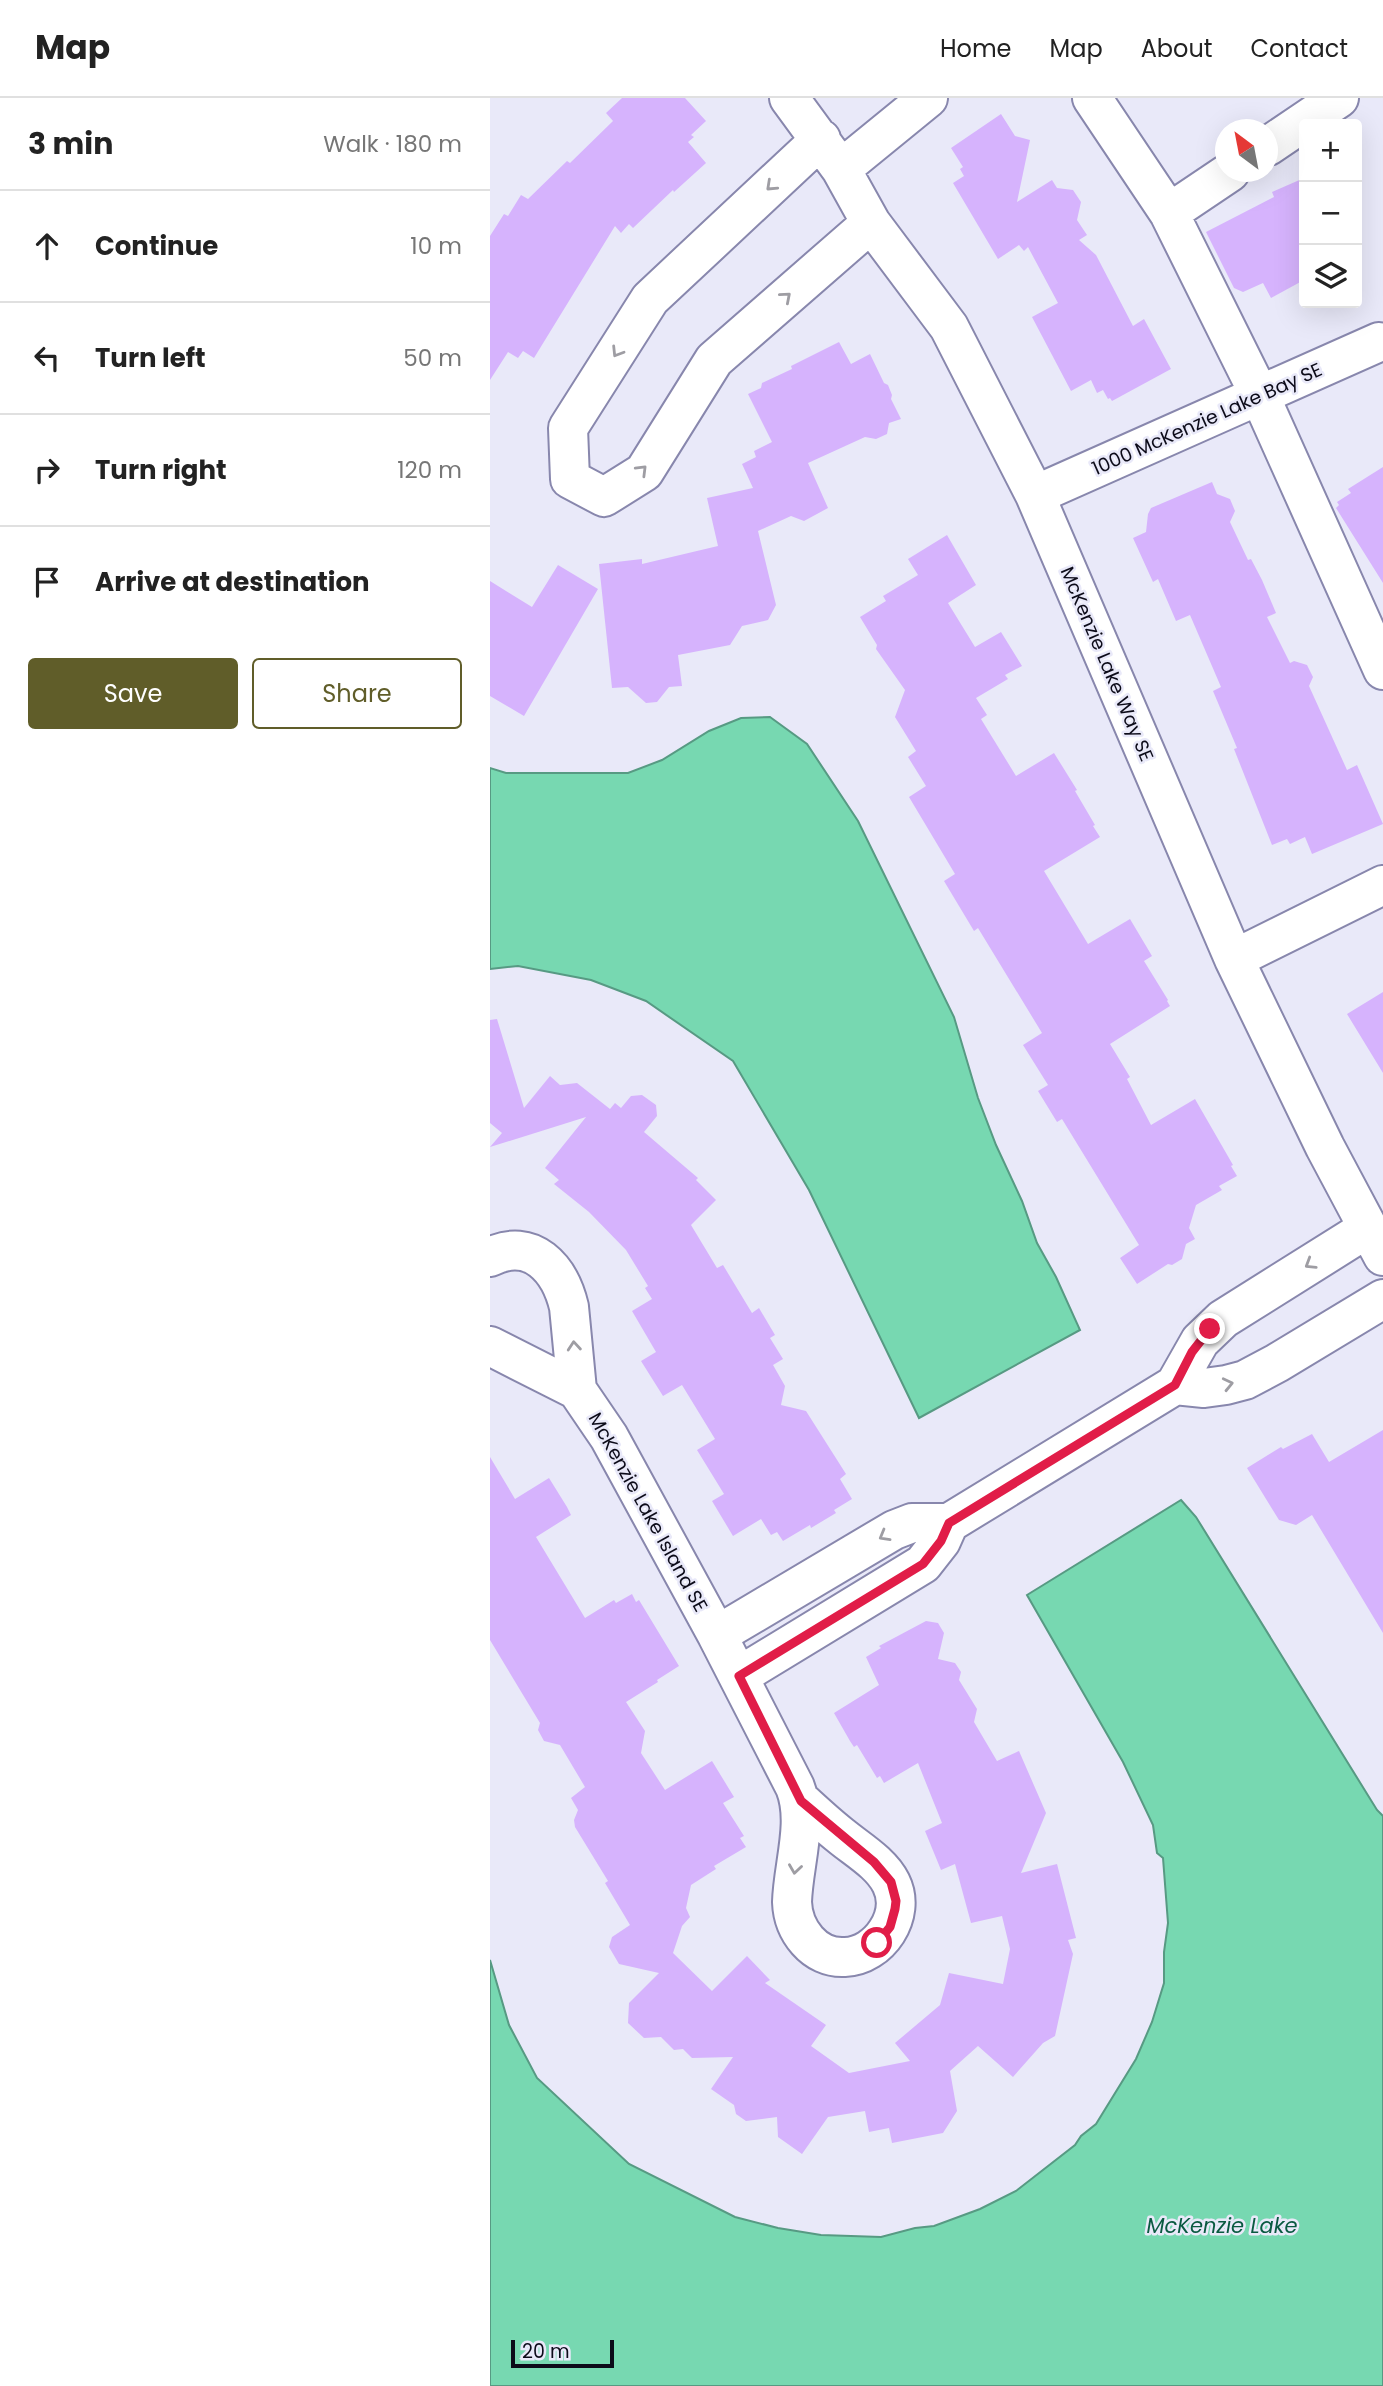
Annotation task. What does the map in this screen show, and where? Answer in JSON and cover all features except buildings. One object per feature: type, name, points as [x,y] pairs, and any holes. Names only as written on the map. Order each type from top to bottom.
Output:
[{"type":"street","name":"McKenzie Lake Way SE","points":[[789,98],[831,154],[871,223],[949,327],[1035,495],[1234,959],[1305,1107],[1375,1242]]},
{"type":"street","points":[[871,223],[714,360],[644,472],[604,497],[570,480],[568,428],[650,299],[831,154],[928,98]]},
{"type":"street","points":[[1092,98],[1169,213],[1260,396],[1380,653]]},
{"type":"street","points":[[1278,139],[1339,98]]},
{"type":"street","points":[[1169,213],[1215,182]]},
{"type":"street","name":"1000 McKenzie Lake Bay SE","points":[[1035,495],[1379,342]]},
{"type":"street","points":[[1234,959],[1383,885]]},
{"type":"street","name":"McKenzie Lake Island SE","points":[[717,1635],[894,1530],[921,1522],[949,1523],[1175,1385],[1200,1341],[1223,1319],[1375,1242]]},
{"type":"street","name":"McKenzie Lake Island SE","points":[[490,1256],[522,1250],[542,1260],[553,1271],[566,1294],[569,1307],[578,1390],[609,1437],[717,1635],[801,1801]]},
{"type":"street","points":[[1175,1385],[1215,1387],[1245,1380],[1383,1298]]},
{"type":"street","name":"McKenzie Lake Island SE","points":[[490,1346],[578,1390]]},
{"type":"street","name":"McKenzie Lake Island SE","points":[[739,1676],[923,1564],[941,1541],[949,1523]]},
{"type":"water","points":[[770,717],[807,744],[858,821],[954,1017],[978,1098],[996,1145],[1022,1201],[1037,1243],[1080,1330],[919,1418],[809,1190],[733,1061],[646,1001],[591,980],[518,966],[490,969],[490,768],[506,773],[628,773],[662,760],[709,731],[741,718]]},
{"type":"water","name":"McKenzie Lake","points":[[1181,1500],[1196,1517],[1383,1816],[1383,2386],[490,2386],[490,1960],[509,2025],[537,2078],[629,2164],[735,2217],[821,2235],[881,2237],[934,2226],[980,2209],[1016,2191],[1075,2145],[1081,2136],[1096,2124],[1136,2059],[1152,2022],[1164,1983],[1168,1923],[1163,1858],[1157,1853],[1153,1825],[1123,1762],[1027,1595]]},
{"type":"route","points":[[877,1943],[885,1935],[893,1919],[896,1901],[891,1882],[874,1862],[801,1801],[739,1676],[923,1564],[936,1549],[949,1523],[1175,1385],[1192,1352],[1210,1329]]}]
